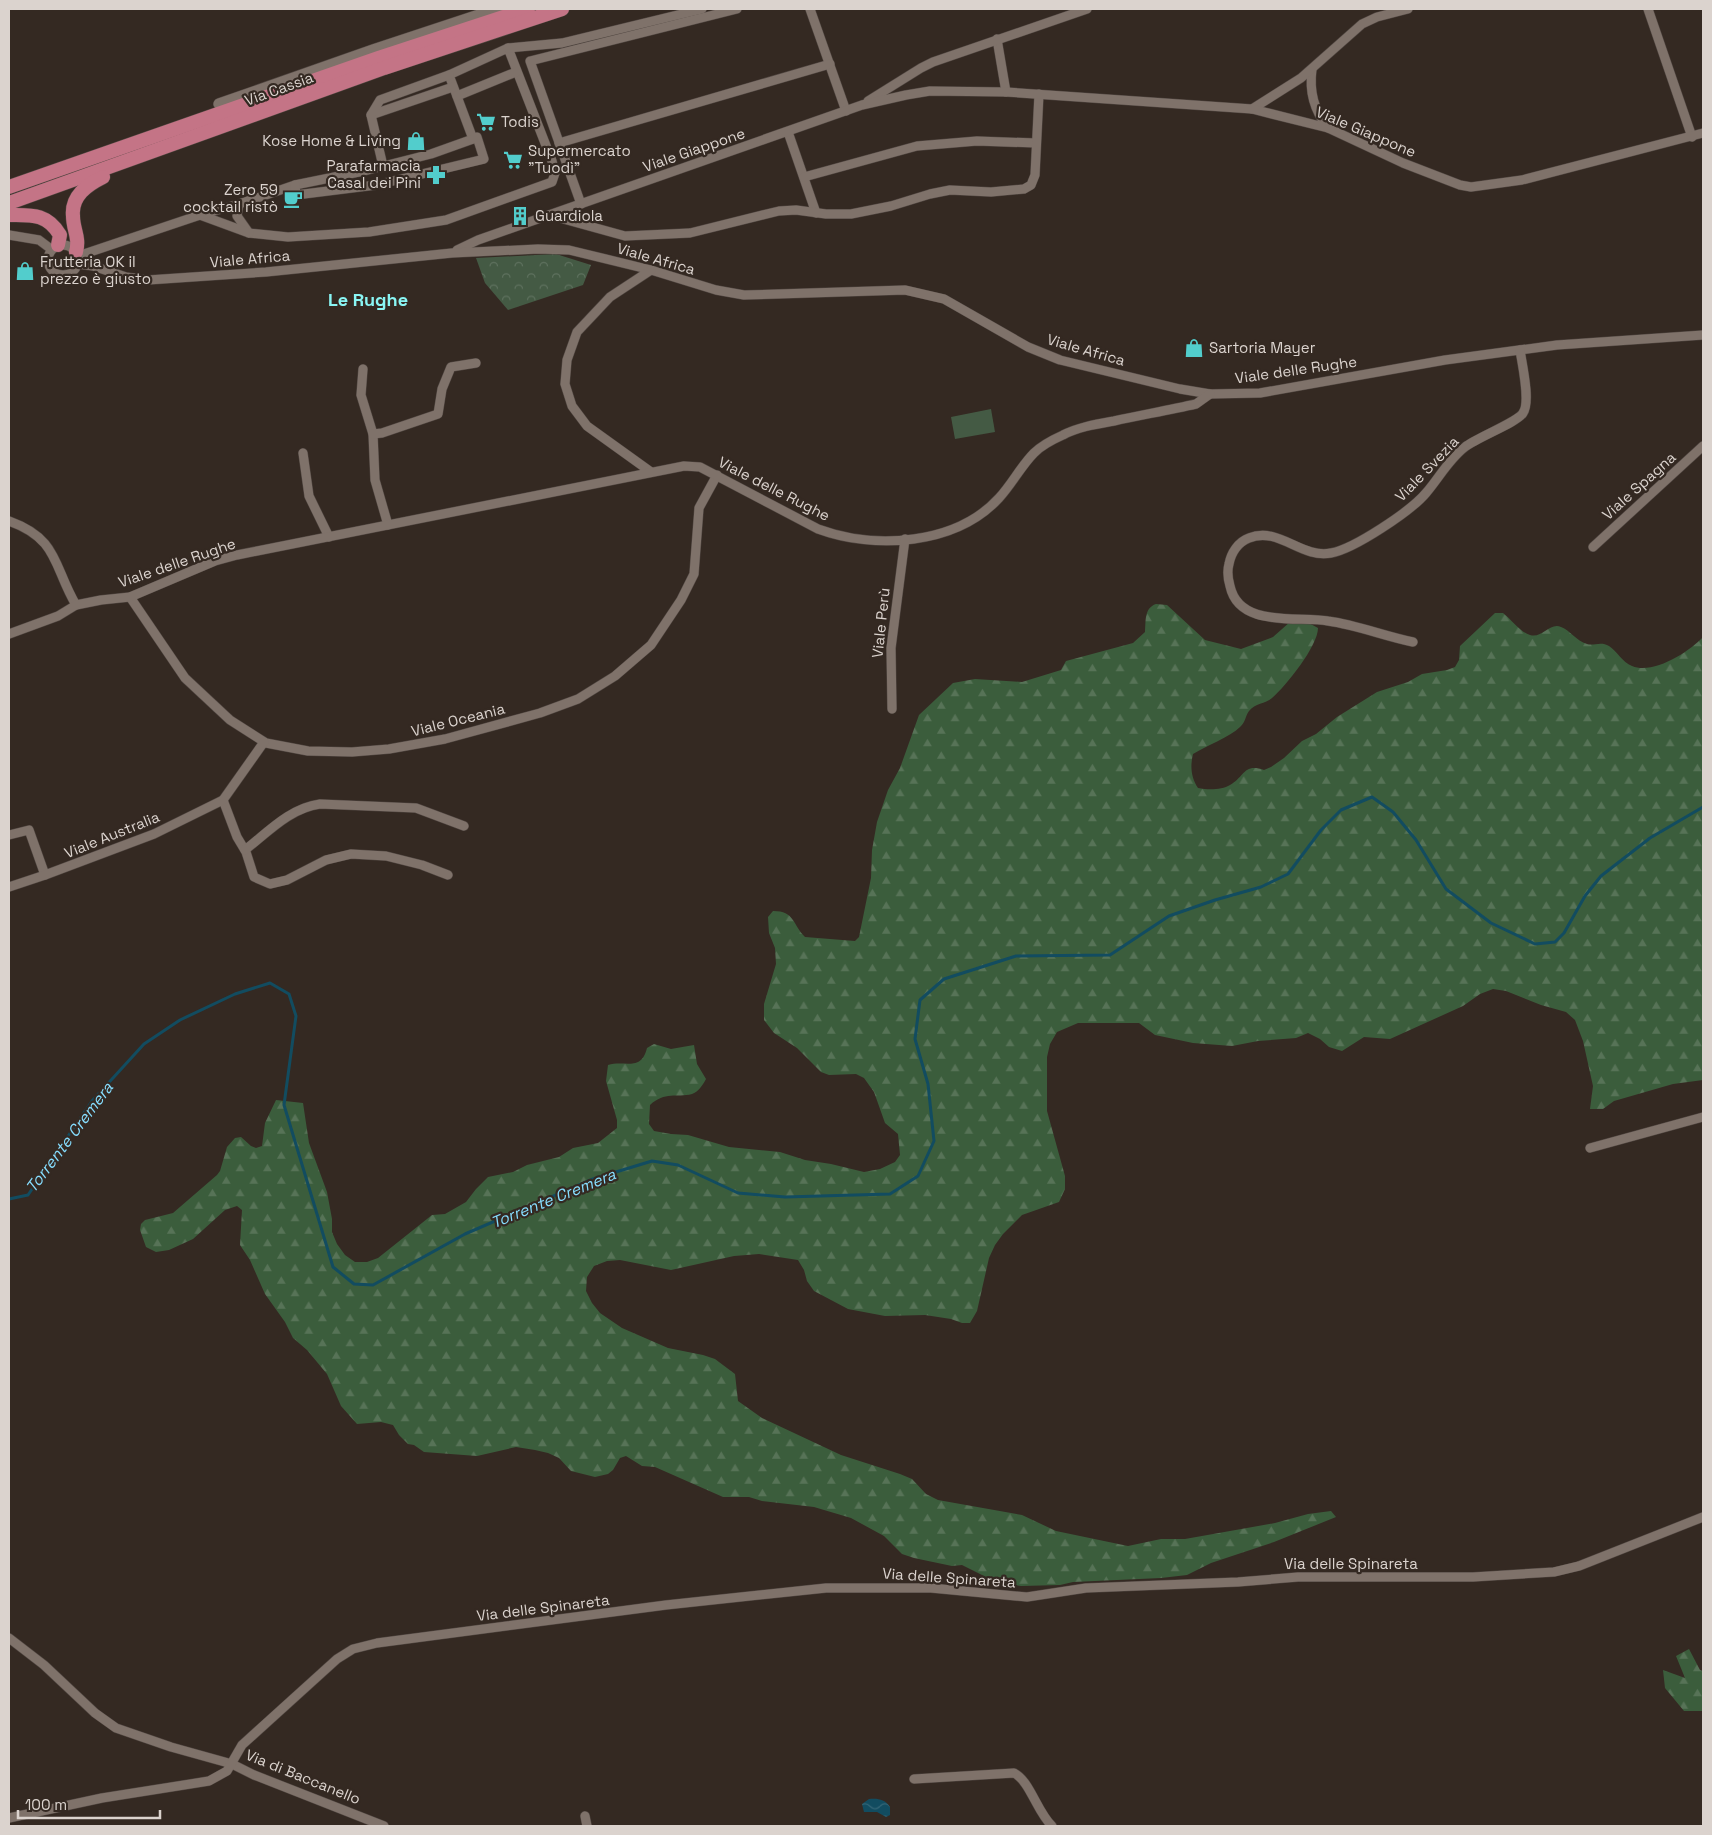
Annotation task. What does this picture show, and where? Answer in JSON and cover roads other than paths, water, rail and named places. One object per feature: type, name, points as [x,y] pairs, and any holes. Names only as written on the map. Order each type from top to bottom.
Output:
[{"type":"highway","name":"Via Cassia","points":[[9,187],[378,58],[528,9]]},
{"type":"highway","name":"Via Cassia","points":[[9,203],[384,68],[562,9]]},
{"type":"highway","points":[[68,166],[88,150],[219,104]]},
{"type":"highway","points":[[78,257],[79,242],[72,216],[80,192],[126,161]]},
{"type":"highway","points":[[9,215],[36,215],[54,225],[60,234],[55,247]]},
{"type":"street","points":[[219,104],[372,50],[497,9]]},
{"type":"street","points":[[384,166],[371,116],[380,100],[448,75],[508,48],[562,43],[702,9]]},
{"type":"street","points":[[581,204],[530,61],[737,9]]},
{"type":"street","points":[[810,9],[846,111]]},
{"type":"street","name":"Viale Giappone","points":[[862,105],[921,68],[997,39],[1087,9]]},
{"type":"street","points":[[1252,109],[1290,86],[1312,69],[1362,24],[1377,17],[1408,9]]},
{"type":"street","points":[[1648,9],[1692,137]]},
{"type":"street","points":[[997,39],[1006,92]]},
{"type":"street","points":[[457,96],[516,72],[508,48]]},
{"type":"street","points":[[559,143],[830,64]]},
{"type":"street","points":[[1312,69],[1312,95],[1316,109],[1328,128]]},
{"type":"street","name":"Viale Africa","points":[[239,204],[238,216],[249,233],[288,237],[369,232],[446,220],[552,182],[555,173],[552,161],[516,72]]},
{"type":"street","points":[[448,75],[473,139]]},
{"type":"street","points":[[371,116],[453,87]]},
{"type":"street","name":"Viale Giappone","points":[[452,253],[478,240],[549,214],[862,105],[930,91],[1006,92],[1252,109],[1328,128],[1403,163],[1460,185],[1471,187],[1522,180],[1703,133]]},
{"type":"street","points":[[549,214],[625,236],[690,233],[779,211],[796,210],[842,214],[891,206],[950,190],[991,192],[1027,188],[1034,179],[1039,94]]},
{"type":"street","points":[[788,132],[816,213]]},
{"type":"street","points":[[55,247],[48,260],[50,267],[55,272],[64,275],[69,274],[76,268],[78,257],[295,185],[431,154],[477,137],[484,159],[376,185],[296,195],[295,185]]},
{"type":"street","points":[[804,177],[917,146],[977,140],[1036,143]]},
{"type":"street","points":[[200,215],[249,233]]},
{"type":"street","name":"Viale Africa","points":[[9,235],[39,240],[55,247],[70,246],[78,257],[93,266],[126,277],[148,280],[266,272],[452,253],[538,248],[569,250],[651,270],[716,290],[744,295],[905,290],[921,292],[944,299],[1028,347],[1060,360],[1180,389],[1210,394]]},
{"type":"street","points":[[651,270],[610,297],[577,332],[567,360],[565,384],[572,406],[587,426],[651,472]]},
{"type":"street","name":"Viale delle Rughe","points":[[9,634],[58,616],[76,606],[101,600],[130,597],[215,562],[237,555],[684,466],[700,468],[717,475],[818,529],[837,536],[861,539],[924,538],[945,532],[978,517],[998,499],[1035,452],[1064,434],[1089,426],[1196,404],[1210,394],[1260,393],[1445,360],[1557,344],[1703,335]]},
{"type":"street","name":"Viale Svezia","points":[[1413,642],[1328,621],[1268,617],[1253,613],[1239,604],[1232,594],[1228,573],[1230,558],[1242,541],[1250,537],[1263,535],[1273,536],[1313,553],[1333,553],[1381,529],[1406,512],[1425,495],[1462,450],[1487,434],[1514,421],[1524,412],[1526,402],[1520,350]]},
{"type":"street","points":[[373,434],[438,414],[442,389],[451,367],[476,363]]},
{"type":"street","points":[[363,369],[361,395],[373,434],[375,480],[388,525]]},
{"type":"street","name":"Viale Spagna","points":[[1592,547],[1703,446]]},
{"type":"street","points":[[304,453],[309,496],[329,537]]},
{"type":"street","name":"Viale Oceania","points":[[130,597],[185,678],[230,720],[264,742],[308,750],[352,752],[389,749],[455,736],[540,713],[578,699],[615,676],[651,646],[681,600],[694,574],[699,508],[717,475]]},
{"type":"street","points":[[9,521],[22,526],[42,538],[53,554],[76,606]]},
{"type":"street","name":"Viale Perù","points":[[892,709],[891,648],[905,539]]},
{"type":"street","name":"Viale Australia","points":[[9,886],[46,876],[154,834],[223,800],[264,742]]},
{"type":"street","points":[[223,800],[237,837],[245,850],[254,877],[270,884],[287,880],[326,860],[351,854],[386,856],[422,865],[448,875]]},
{"type":"street","points":[[245,850],[293,812],[306,806],[320,804],[416,808],[464,826]]},
{"type":"street","points":[[9,835],[29,830],[46,876]]},
{"type":"street","points":[[1590,1148],[1703,1117]]},
{"type":"street","name":"Via delle Spinareta","points":[[232,1764],[236,1753],[242,1746],[337,1659],[353,1650],[377,1643],[666,1605],[826,1588],[940,1589],[1027,1597],[1086,1588],[1238,1582],[1298,1576],[1473,1578],[1554,1572],[1579,1566],[1703,1517]]},
{"type":"street","points":[[9,1638],[44,1665],[96,1713],[116,1728],[171,1747],[232,1764]]},
{"type":"street","name":"Via di Baccanello","points":[[9,1818],[120,1794],[204,1782],[224,1774],[232,1764],[384,1826]]},
{"type":"street","points":[[914,1779],[1014,1773],[1026,1783],[1039,1811],[1052,1826]]},
{"type":"street","points":[[585,1816],[587,1826]]},
{"type":"water","points":[[869,1799],[878,1799],[886,1802],[890,1807],[890,1815],[886,1817],[877,1812],[864,1812],[862,1804]]},
{"type":"waterway","name":"Torrente Cremera","points":[[9,1199],[28,1195],[92,1101],[144,1044],[180,1020],[235,994],[270,983],[289,994],[296,1016],[284,1105],[333,1267],[354,1284],[373,1285],[465,1234],[593,1179],[652,1161],[678,1165],[738,1193],[785,1197],[890,1194],[918,1176],[934,1141],[928,1084],[915,1039],[920,1000],[944,979],[1016,956],[1110,955],[1169,916],[1261,887],[1288,874],[1321,830],[1341,810],[1372,797],[1393,812],[1416,840],[1446,889],[1491,923],[1535,944],[1555,942],[1564,933],[1585,896],[1601,876],[1650,838],[1703,807]]},
{"type":"place","name":"Todis","points":[[486,122]]},
{"type":"place","name":"Kose Home & Living","points":[[416,141]]},
{"type":"place","name":"Supermercato \"Tuodì\"","points":[[513,160]]},
{"type":"place","name":"Parafarmacia Casal dei Pini","points":[[436,175]]},
{"type":"place","name":"Zero 59 cocktail ristò","points":[[293,199]]},
{"type":"place","name":"Guardiola","points":[[520,216]]},
{"type":"place","name":"Frutteria OK il prezzo è giusto","points":[[25,271]]},
{"type":"place","name":"Sartoria Mayer","points":[[1194,348]]},
{"type":"district","name":"Le Rughe","points":[[368,300]]}]
